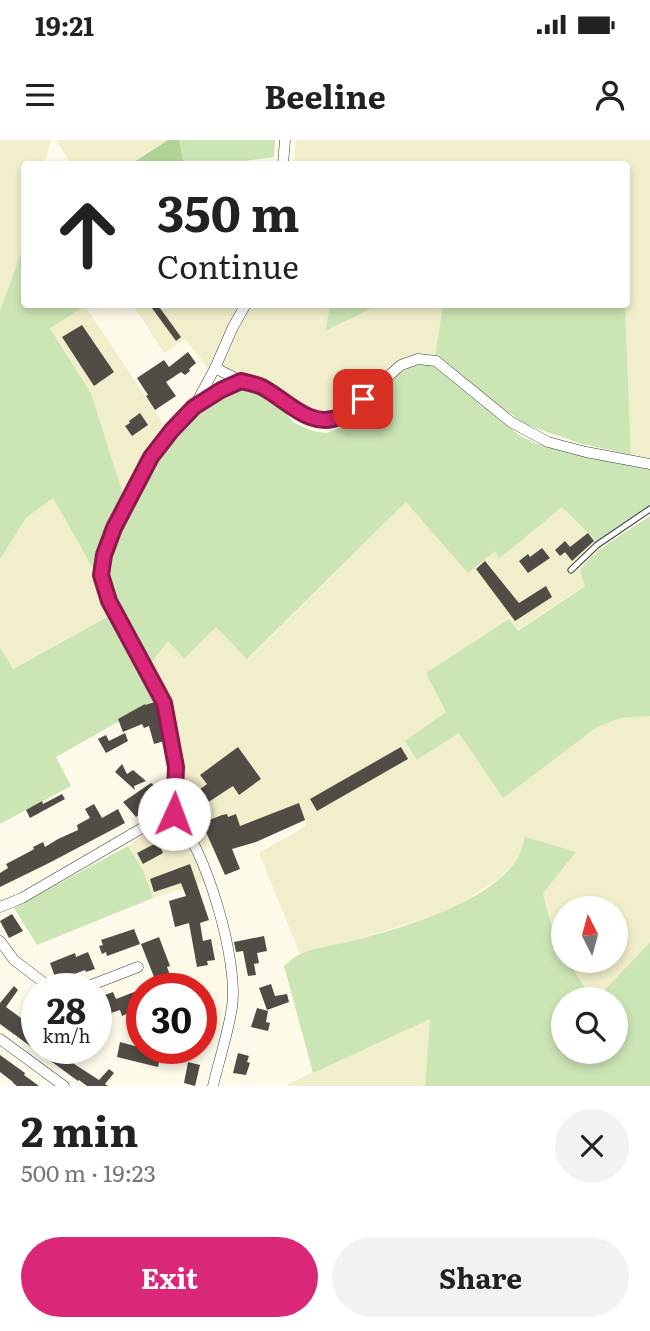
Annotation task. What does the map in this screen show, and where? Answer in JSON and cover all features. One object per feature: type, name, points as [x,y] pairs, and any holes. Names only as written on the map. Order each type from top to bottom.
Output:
[{"type":"street","points":[[283,161],[285,140]]},
{"type":"street","points":[[194,407],[244,308]]},
{"type":"street","points":[[215,368],[241,381],[262,387],[316,420],[328,421],[343,415],[401,365],[418,359],[436,361],[511,422],[548,442],[650,464]]},
{"type":"street","points":[[212,1086],[233,1006],[231,968],[223,927],[202,861],[186,829],[174,814],[176,767],[164,703],[109,601],[101,575],[104,555],[114,528],[151,457],[194,407],[241,381]]},
{"type":"street","points":[[0,907],[22,898],[161,817],[174,814]]},
{"type":"street","points":[[0,941],[14,960],[31,973]]},
{"type":"street","points":[[112,977],[138,967]]},
{"type":"street","points":[[0,1039],[64,1086]]},
{"type":"lane","points":[[571,570],[597,545],[650,509]]},
{"type":"shaded area","points":[[0,140],[51,140],[45,161],[21,161],[21,253],[0,311]]},
{"type":"shaded area","points":[[56,140],[168,140],[136,161],[69,161]]},
{"type":"shaded area","points":[[296,140],[650,140],[650,458],[631,455],[625,308],[630,308],[630,161],[294,161]]},
{"type":"shaded area","points":[[82,308],[86,308],[166,428],[153,444],[123,494],[91,393],[50,327]]},
{"type":"shaded area","points":[[135,308],[237,308],[208,368],[185,339],[164,353]]},
{"type":"shaded area","points":[[250,308],[329,308],[325,330],[372,308],[443,308],[435,355],[413,355],[400,360],[345,409],[327,416],[302,409],[267,385],[227,370],[223,366]]},
{"type":"shaded area","points":[[53,498],[96,574],[109,616],[12,669],[0,648],[0,559],[26,518]]},
{"type":"shaded area","points":[[406,502],[496,551],[499,559],[562,507],[602,550],[593,555],[585,585],[517,631],[509,619],[427,673],[446,712],[417,760],[459,733],[560,754],[597,727],[621,718],[650,716],[650,942],[628,965],[628,896],[551,896],[551,923],[543,893],[521,851],[514,864],[498,879],[459,905],[349,942],[300,954],[259,853],[306,826],[300,808],[201,850],[178,805],[182,774],[177,732],[167,695],[151,663],[168,641],[184,659],[216,626],[248,659]]},
{"type":"shaded area","points":[[173,821],[187,842],[204,881],[153,898],[143,870],[128,846],[151,829]]},
{"type":"shaded area","points":[[576,973],[621,973],[607,987],[584,986]]},
{"type":"shaded area","points":[[431,1018],[425,1086],[288,1084]]},
{"type":"green space","points":[[168,140],[179,140],[183,161],[136,161]]},
{"type":"green space","points":[[179,140],[275,140],[274,157],[245,161],[183,161]]},
{"type":"green space","points":[[21,253],[21,308],[82,308],[50,328],[91,393],[123,494],[99,552],[96,574],[53,498],[26,518],[0,559],[0,311]]},
{"type":"green space","points":[[329,308],[372,308],[325,331]]},
{"type":"green space","points":[[443,308],[625,308],[631,455],[579,443],[524,424],[435,355]]},
{"type":"green space","points":[[431,365],[519,435],[535,443],[650,469],[650,507],[597,542],[562,507],[499,559],[495,551],[468,573],[406,502],[247,659],[216,627],[184,659],[168,641],[151,663],[113,597],[107,566],[123,523],[166,445],[187,423],[210,406],[235,391],[246,388],[264,395],[294,423],[326,433],[342,427],[361,414],[398,375],[411,366]]},
{"type":"green space","points":[[650,516],[650,716],[621,718],[597,727],[503,798],[459,733],[417,760],[405,741],[446,712],[426,673],[509,619],[518,631],[585,586],[580,571],[592,556]]},
{"type":"green space","points":[[109,616],[157,700],[56,757],[71,786],[0,824],[0,648],[13,669]]},
{"type":"green space","points":[[525,837],[576,852],[543,893],[551,925],[551,973],[576,973],[585,987],[551,987],[551,1064],[628,1064],[628,987],[607,987],[621,973],[628,973],[628,965],[650,942],[650,1086],[425,1086],[430,1019],[313,1073],[284,966],[306,952],[391,930],[462,903],[501,877],[517,859]]},
{"type":"green space","points":[[128,846],[143,870],[153,898],[37,945],[14,908]]},
{"type":"building","points":[[152,308],[160,308],[181,337],[176,341]]},
{"type":"building","points":[[82,325],[114,372],[94,386],[62,337]]},
{"type":"building","points":[[188,352],[196,363],[185,375],[181,372],[166,382],[176,396],[155,410],[137,378],[164,360],[169,367]]},
{"type":"building","points":[[140,413],[148,425],[132,436],[125,426]]},
{"type":"building","points":[[588,533],[594,541],[572,561],[565,552],[560,556],[555,550],[565,541],[570,547]]},
{"type":"building","points":[[542,548],[550,558],[528,573],[519,561]]},
{"type":"building","points":[[485,561],[519,603],[546,586],[552,597],[515,621],[476,569]]},
{"type":"building","points":[[155,702],[164,741],[154,744],[149,726],[144,728],[142,724],[123,732],[118,719],[145,704]]},
{"type":"building","points":[[125,733],[128,741],[106,753],[98,739],[106,735],[109,741]]},
{"type":"building","points":[[238,747],[261,779],[239,795],[233,786],[187,816],[182,803],[207,784],[200,775]]},
{"type":"building","points":[[401,747],[408,759],[317,811],[310,799]]},
{"type":"building","points":[[122,764],[127,774],[133,770],[146,781],[134,786],[135,790],[115,772]]},
{"type":"building","points":[[151,783],[161,791],[161,796],[136,817],[123,802]]},
{"type":"building","points":[[62,794],[65,799],[30,818],[26,810]]},
{"type":"building","points":[[299,803],[305,820],[256,842],[232,849],[240,869],[225,875],[202,823],[222,815],[227,814],[228,817],[236,814],[240,826]]},
{"type":"building","points":[[94,804],[102,818],[118,809],[125,823],[0,887],[0,873],[8,868],[6,864],[43,842],[45,847],[78,830],[77,825],[90,818],[85,809]]},
{"type":"building","points":[[171,822],[185,845],[177,851],[165,835],[169,833],[164,824]]},
{"type":"building","points":[[158,842],[163,853],[143,864],[137,853]]},
{"type":"building","points":[[190,864],[209,920],[200,923],[203,941],[211,939],[215,960],[207,961],[208,965],[197,967],[189,923],[175,927],[169,901],[186,896],[181,883],[154,892],[150,879]]},
{"type":"building","points":[[12,914],[23,931],[9,938],[0,921]]},
{"type":"building","points":[[134,929],[140,944],[107,956],[106,952],[102,954],[99,946],[103,945],[101,940]]},
{"type":"building","points":[[264,936],[267,951],[257,953],[259,963],[254,964],[256,975],[248,976],[243,951],[236,952],[234,942]]},
{"type":"building","points":[[159,937],[170,966],[167,967],[169,973],[152,973],[141,944]]},
{"type":"building","points":[[88,952],[95,969],[77,973],[54,973],[50,963],[75,953],[76,957]]},
{"type":"building","points":[[271,984],[275,996],[287,994],[289,1002],[267,1010],[259,988]]},
{"type":"building","points":[[14,986],[18,990],[6,1007],[21,1018],[21,1039],[0,1024],[0,1003]]},
{"type":"building","points":[[112,992],[116,999],[126,995],[126,1014],[122,1016],[120,1010],[112,1013]]},
{"type":"building","points":[[257,1008],[268,1011],[268,1031],[251,1027]]},
{"type":"building","points":[[120,1042],[126,1044],[126,1059],[117,1057]]},
{"type":"building","points":[[238,1053],[249,1056],[246,1075],[233,1073]]},
{"type":"building","points":[[0,1055],[39,1086],[17,1086],[13,1083],[0,1072]]},
{"type":"building","points":[[55,1064],[74,1064],[99,1080],[109,1069],[114,1073],[105,1084],[108,1086],[87,1086]]},
{"type":"building","points":[[188,1064],[200,1065],[195,1086],[184,1083]]},
{"type":"route","points":[[174,814],[176,767],[164,703],[109,601],[101,575],[104,555],[114,528],[151,457],[194,407],[221,390],[241,381],[262,387],[316,420],[328,421],[343,415],[363,399]]}]
